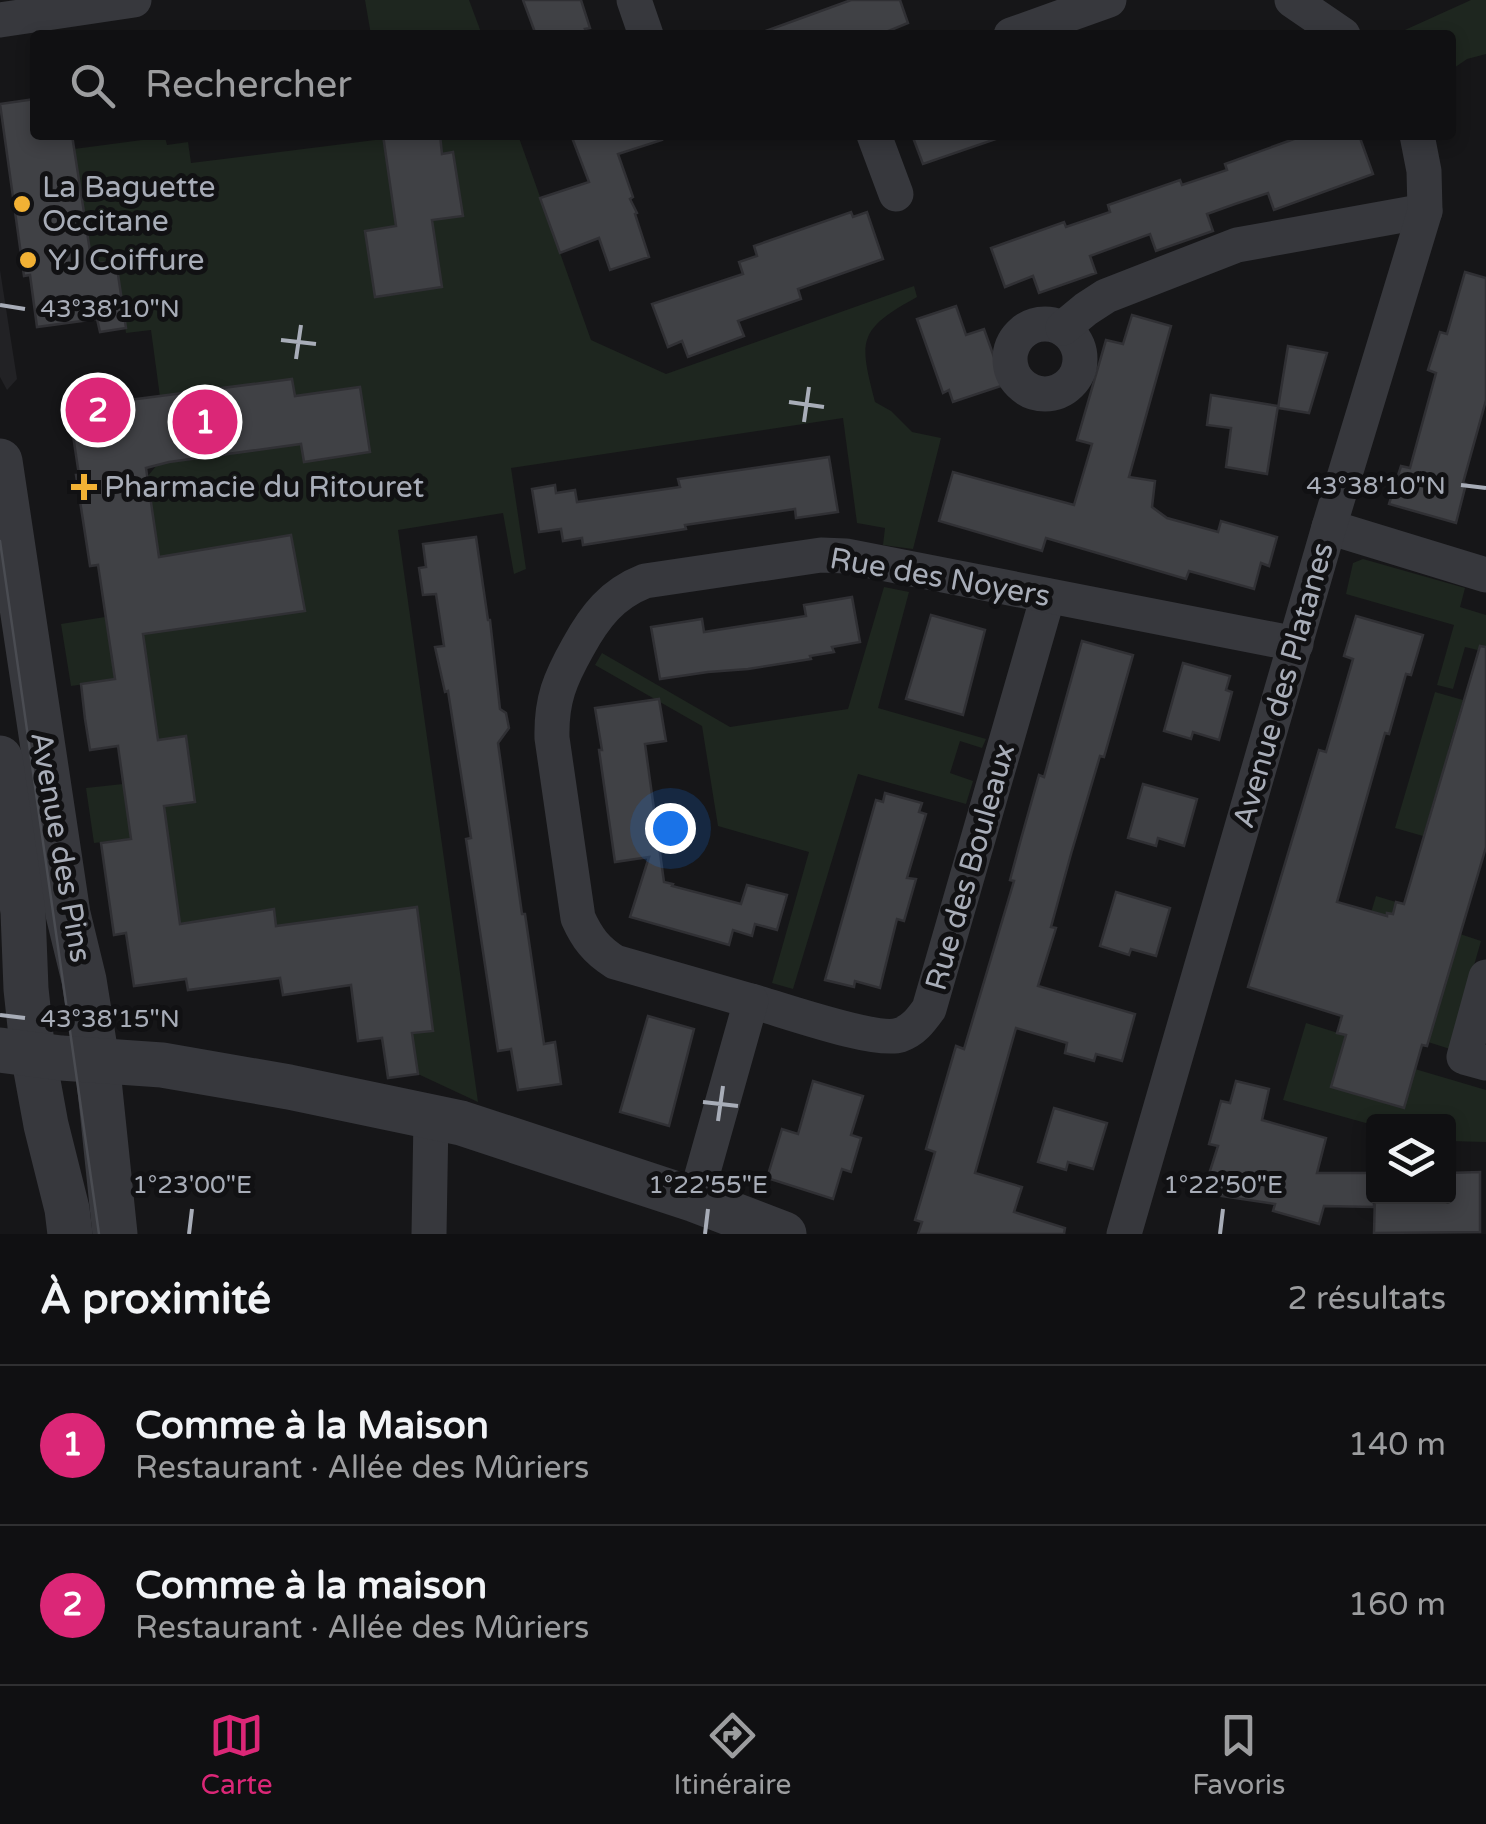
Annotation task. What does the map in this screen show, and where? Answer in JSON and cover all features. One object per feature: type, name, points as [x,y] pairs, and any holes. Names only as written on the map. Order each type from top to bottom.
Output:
[{"type":"street","points":[[0,20],[134,0]]},
{"type":"street","points":[[634,0],[644,30]]},
{"type":"street","points":[[1025,30],[1109,0]]},
{"type":"street","points":[[1292,0],[1336,30]]},
{"type":"street","points":[[876,140],[896,194]]},
{"type":"street","name":"Avenue des Platanes","points":[[1124,1234],[1425,211],[1418,140]]},
{"type":"street","points":[[1063,328],[1106,296],[1237,245],[1425,211]]},
{"type":"street","name":"Avenue des Pins","points":[[0,461],[68,914],[97,1061],[115,1234]]},
{"type":"street","points":[[1329,527],[1486,575]]},
{"type":"street","name":"Rue des Noyers","points":[[751,1001],[614,962],[598,950],[578,918],[551,716],[560,679],[593,620],[630,587],[821,555],[864,560],[1296,644]]},
{"type":"street","name":"Rue des Bouleaux","points":[[751,1001],[874,1036],[896,1036],[915,1028],[930,1009],[1048,596]]},
{"type":"street","name":"Avenue des Pins","points":[[0,758],[23,912],[26,989],[17,1052],[46,1125],[70,1234]]},
{"type":"street","points":[[1486,976],[1464,1057],[1486,1063]]},
{"type":"street","points":[[695,1200],[751,1001]]},
{"type":"street","points":[[17,1052],[162,1065],[289,1086],[462,1124],[695,1200],[784,1234]]},
{"type":"street","points":[[429,1234],[432,1117]]},
{"type":"shaded area","points":[[365,0],[469,0],[480,30],[370,30]]},
{"type":"shaded area","points":[[1471,0],[1486,0],[1486,54],[1456,67],[1456,30],[1405,30]]},
{"type":"shaded area","points":[[142,140],[166,140],[167,145],[188,142],[191,163],[383,140],[396,226],[442,287],[432,220],[463,215],[454,153],[442,154],[440,140],[520,140],[591,340],[666,374],[914,286],[917,297],[873,328],[865,350],[866,364],[875,402],[891,411],[912,432],[941,438],[913,549],[883,545],[885,528],[857,523],[843,418],[511,468],[526,569],[514,574],[503,513],[398,530],[478,1102],[418,1074],[412,1033],[433,1030],[416,908],[276,926],[273,909],[180,924],[168,834],[94,843],[86,788],[123,784],[128,811],[195,802],[186,737],[158,740],[148,675],[71,686],[61,624],[105,617],[109,639],[305,611],[291,535],[159,557],[147,477],[157,465],[169,462],[301,444],[304,462],[370,452],[295,396],[291,379],[160,397],[151,330],[126,333],[116,261],[91,264],[74,149]]},
{"type":"shaded area","points":[[0,270],[17,379],[7,390],[0,377]]},
{"type":"shaded area","points":[[1363,559],[1465,588],[1460,607],[1486,615],[1486,652],[1465,647],[1453,689],[1437,685],[1454,625],[1346,594],[1353,563]]},
{"type":"shaded area","points":[[884,587],[909,592],[878,708],[986,739],[982,748],[960,741],[950,773],[973,781],[966,804],[858,774],[793,989],[772,983],[809,852],[718,826],[702,726],[595,665],[602,653],[730,727],[848,709]]},
{"type":"shaded area","points":[[1435,692],[1463,700],[1448,750],[1486,761],[1486,800],[1438,786],[1423,836],[1395,828]]},
{"type":"shaded area","points":[[1376,896],[1396,902],[1393,914],[1387,913],[1376,951],[1460,934],[1481,941],[1450,1049],[1428,1042],[1438,1007],[1355,1024],[1339,1020]]},
{"type":"shaded area","points":[[1306,1023],[1351,1037],[1332,1087],[1404,1108],[1415,1069],[1486,1090],[1486,1142],[1456,1141],[1456,1114],[1366,1114],[1366,1123],[1283,1100]]},
{"type":"building","points":[[523,0],[581,0],[590,28],[586,30],[534,30]]},
{"type":"building","points":[[851,0],[900,0],[908,23],[891,30],[768,30]]},
{"type":"building","points":[[30,100],[30,140],[73,140],[92,264],[116,261],[126,328],[100,332],[97,319],[37,327],[30,275],[24,276],[0,104]]},
{"type":"building","points":[[384,140],[441,140],[442,154],[453,152],[463,216],[432,220],[442,287],[375,297],[365,231],[396,226]]},
{"type":"building","points":[[573,140],[662,140],[618,154],[649,257],[610,270],[599,238],[560,253],[540,198],[589,182]]},
{"type":"building","points":[[914,140],[993,140],[923,164]]},
{"type":"building","points":[[1291,140],[1361,140],[1373,174],[1274,210],[1268,193],[1235,204],[1207,214],[1213,231],[1156,251],[1150,234],[1090,256],[1096,273],[1039,293],[1033,276],[1005,287],[991,248],[1064,222],[1066,227],[1110,212],[1108,205],[1180,180],[1182,185],[1227,170],[1225,164]]},
{"type":"building","points":[[851,212],[853,217],[867,212],[883,259],[798,289],[801,299],[738,321],[744,336],[688,357],[682,341],[668,347],[652,304],[743,274],[739,262],[757,256],[754,246]]},
{"type":"building","points":[[1465,272],[1486,278],[1486,400],[1456,523],[1389,504],[1401,466],[1410,468],[1436,373],[1428,370],[1440,332],[1447,334]]},
{"type":"building","points":[[956,306],[966,335],[984,329],[1004,385],[953,402],[949,390],[943,393],[917,319]]},
{"type":"building","points":[[1132,315],[1171,326],[1129,477],[1155,481],[1152,507],[1167,518],[1218,532],[1221,521],[1277,537],[1269,566],[1261,563],[1254,589],[1189,571],[1186,579],[1046,538],[1042,551],[939,521],[953,472],[1074,505],[1092,444],[1077,440],[1106,340],[1123,344]]},
{"type":"building","points":[[1288,346],[1327,353],[1309,413],[1278,408]]},
{"type":"building","points":[[292,379],[295,396],[360,387],[370,452],[304,462],[301,444],[146,468],[159,557],[291,535],[305,611],[143,634],[158,740],[186,736],[195,802],[164,806],[180,924],[274,909],[276,926],[417,907],[433,1031],[412,1033],[418,1074],[388,1078],[382,1038],[358,1041],[351,985],[283,995],[280,978],[188,990],[186,979],[134,986],[126,933],[114,935],[101,843],[131,839],[118,746],[90,750],[85,719],[81,684],[115,679],[98,565],[90,566],[71,422],[84,420],[82,406]]},
{"type":"building","points":[[1211,395],[1278,406],[1267,474],[1226,467],[1231,428],[1207,425]]},
{"type":"building","points":[[829,457],[838,512],[796,518],[795,509],[583,545],[582,538],[563,541],[561,529],[539,532],[532,489],[555,485],[556,493],[575,490],[577,502],[680,487],[678,479]]},
{"type":"building","points":[[476,537],[500,709],[506,713],[509,728],[498,743],[522,914],[544,1044],[555,1042],[561,1084],[518,1090],[511,1049],[498,1051],[466,839],[471,838],[448,691],[445,692],[435,647],[444,646],[436,594],[423,595],[419,568],[426,567],[423,544]]},
{"type":"building","points":[[852,597],[860,642],[832,647],[834,652],[810,656],[811,659],[660,679],[651,627],[702,619],[704,632],[806,616],[804,605]]},
{"type":"building","points":[[931,615],[985,630],[963,715],[906,699]]},
{"type":"building","points":[[1356,616],[1423,635],[1411,675],[1406,674],[1389,734],[1385,733],[1337,902],[1387,916],[1393,914],[1396,902],[1404,904],[1480,646],[1486,647],[1486,847],[1427,1046],[1422,1045],[1404,1108],[1331,1087],[1346,1035],[1337,1033],[1342,1016],[1248,987],[1319,750],[1326,752],[1353,659],[1344,656]]},
{"type":"building","points":[[1082,641],[1133,655],[1071,854],[1051,927],[1056,928],[1038,986],[1135,1014],[1122,1061],[1096,1054],[1094,1061],[1065,1053],[1067,1043],[1016,1028],[975,1173],[1022,1187],[1014,1212],[1065,1228],[1064,1234],[918,1234],[922,1222],[915,1220],[935,1152],[926,1149],[956,1046],[964,1049],[1014,881],[1010,880],[1039,775],[1044,777]]},
{"type":"building","points":[[1183,663],[1230,676],[1226,690],[1232,692],[1219,740],[1193,732],[1191,739],[1164,731]]},
{"type":"building","points":[[659,699],[666,741],[645,744],[664,882],[741,904],[747,885],[787,895],[777,930],[755,924],[752,936],[733,930],[729,945],[630,917],[649,857],[615,862],[595,708]]},
{"type":"building","points":[[1143,784],[1197,799],[1184,846],[1158,838],[1156,846],[1128,838]]},
{"type":"building","points":[[885,793],[922,803],[919,812],[926,814],[907,878],[916,879],[904,921],[897,919],[880,988],[855,981],[854,987],[825,980],[876,800],[883,802]]},
{"type":"building","points":[[1116,892],[1170,908],[1156,956],[1131,949],[1129,955],[1100,946]]},
{"type":"building","points":[[648,1016],[694,1029],[669,1126],[620,1112]]},
{"type":"building","points":[[813,1081],[863,1096],[851,1135],[861,1138],[851,1172],[842,1169],[833,1199],[767,1178],[782,1129],[798,1134]]},
{"type":"building","points":[[1236,1081],[1269,1089],[1262,1120],[1326,1138],[1317,1173],[1366,1173],[1366,1204],[1374,1207],[1324,1206],[1319,1224],[1273,1211],[1275,1204],[1208,1194],[1212,1178],[1208,1177],[1218,1146],[1209,1144],[1221,1101],[1230,1103]]},
{"type":"building","points":[[1054,1108],[1107,1123],[1093,1169],[1068,1162],[1066,1170],[1038,1162]]},
{"type":"building","points":[[1480,1172],[1480,1232],[1374,1233],[1375,1204],[1456,1204],[1456,1173]]},
{"type":"tram line","points":[[0,541],[99,1234]]},
{"type":"place","name":"La Baguette Occitane","points":[[22,204]]},
{"type":"place","name":"YJ Coiffure","points":[[28,260]]},
{"type":"place","name":"Comme à la maison","points":[[98,410]]},
{"type":"place","name":"Comme à la Maison","points":[[205,422]]},
{"type":"place","name":"Pharmacie du Ritouret","points":[[84,487]]}]
